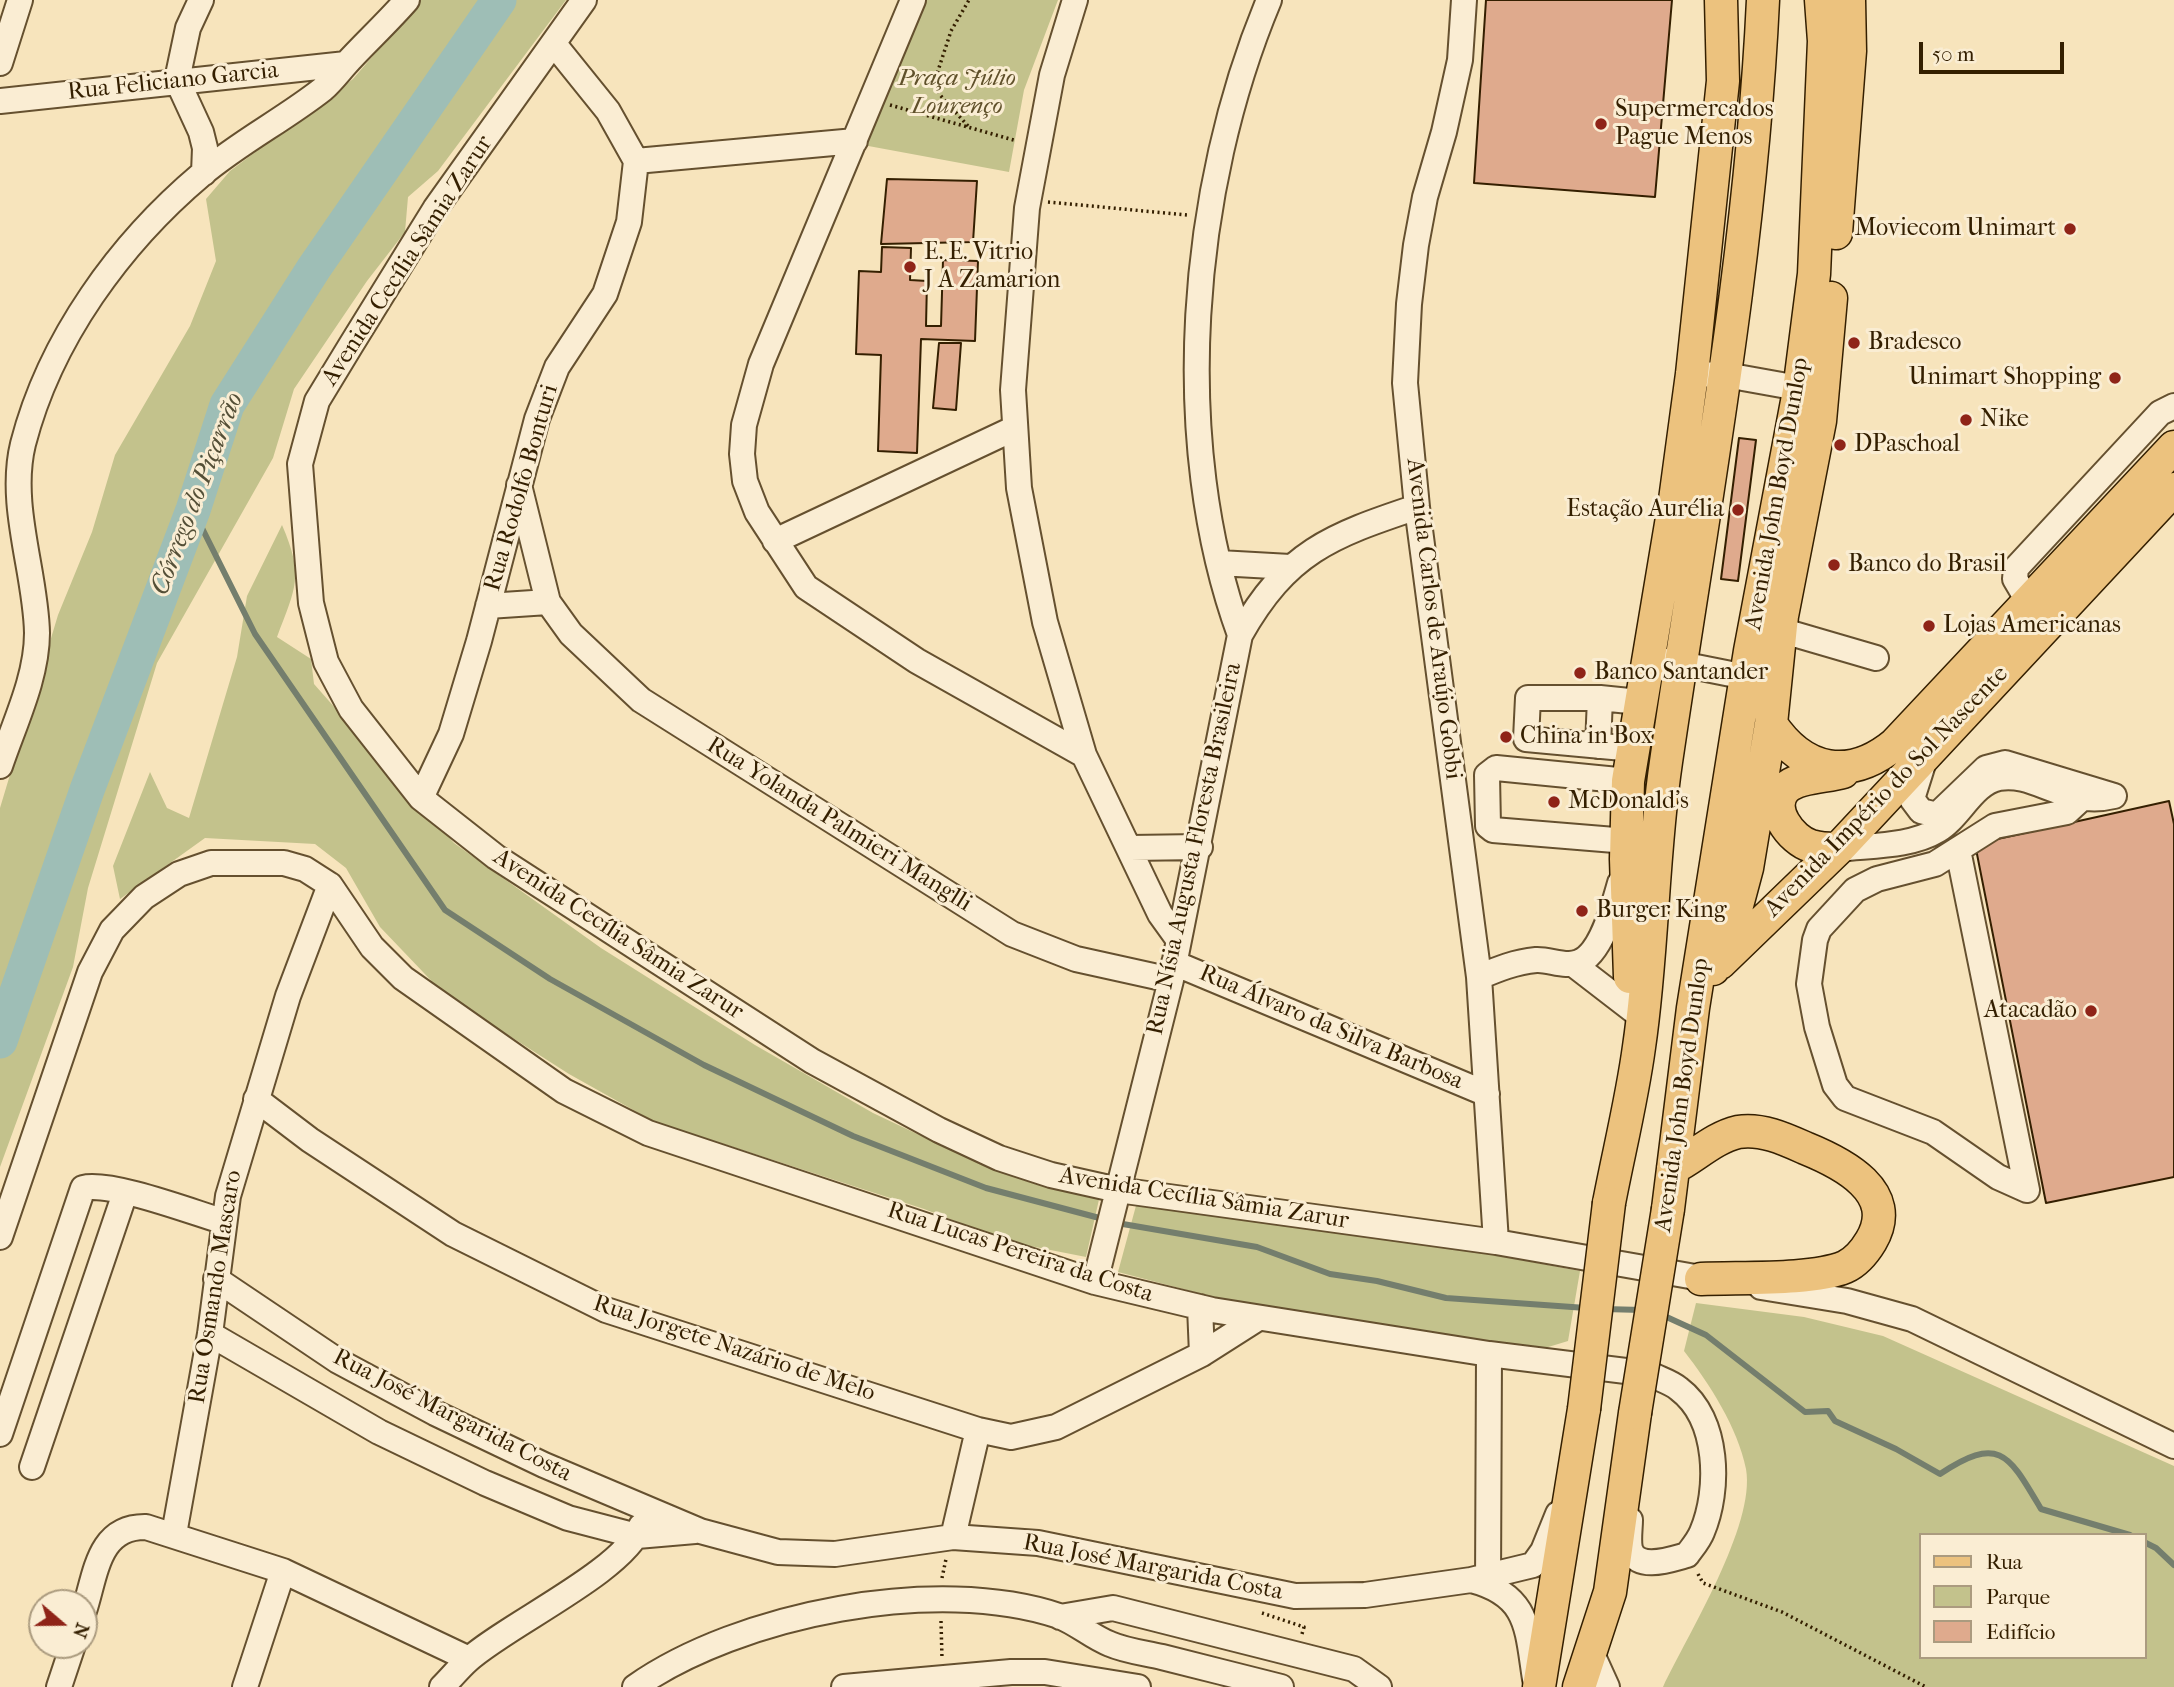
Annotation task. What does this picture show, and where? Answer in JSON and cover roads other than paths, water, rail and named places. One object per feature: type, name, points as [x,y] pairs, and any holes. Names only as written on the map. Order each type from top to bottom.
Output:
[{"type":"main road","name":"Avenida John Boyd Dunlop","points":[[1639,1048],[1628,955],[1628,781],[1639,702],[1675,500],[1692,374],[1722,93],[1721,0]]},
{"type":"main road","name":"Avenida John Boyd Dunlop","points":[[1538,1687],[1584,1409],[1609,1203],[1639,1048],[1665,768],[1726,375],[1758,109],[1763,0]]},
{"type":"main road","name":"Avenida John Boyd Dunlop","points":[[1578,1687],[1592,1654],[1610,1592],[1668,1209],[1693,1008],[1760,680],[1811,391],[1824,41],[1821,0]]},
{"type":"main road","points":[[1711,971],[1735,913],[1747,868],[1771,724],[1760,680],[1780,630],[1850,51],[1849,0]]},
{"type":"main road","name":"Avenida Império do Sol Nascente","points":[[1838,849],[1810,846],[1794,836],[1780,816],[1780,802],[1785,789],[1801,781],[1824,778],[1847,767],[1880,757],[1895,744],[2174,447]]},
{"type":"main road","name":"Avenida Império do Sol Nascente","points":[[1693,1008],[1711,971],[1838,849],[1927,751],[2161,511],[2174,489]]},
{"type":"main road","points":[[1771,724],[1794,750],[1824,766],[1847,767]]},
{"type":"main road","points":[[1673,1168],[1723,1137],[1740,1132],[1760,1132],[1837,1161],[1862,1179],[1873,1192],[1878,1207],[1875,1234],[1861,1255],[1846,1266],[1822,1273],[1701,1279]]},
{"type":"street","points":[[0,63],[20,0]]},
{"type":"street","points":[[201,0],[188,28],[177,80],[201,132],[205,148],[204,173]]},
{"type":"street","points":[[0,766],[31,676],[37,637],[36,607],[25,556],[20,494],[22,447],[47,375],[84,309],[116,263],[153,218],[204,173],[325,87],[407,0]]},
{"type":"street","name":"Avenida Cecília Sâmia Zarur","points":[[584,0],[435,209],[351,345],[317,401],[300,464],[311,603],[326,662],[351,709],[421,798],[496,857],[813,1061],[939,1130],[999,1158],[1116,1198],[1496,1242],[1701,1279],[1847,1301],[1912,1319],[2174,1446]]},
{"type":"street","points":[[913,0],[761,364],[744,425],[742,454],[745,481],[757,512],[806,587],[917,661],[1084,755]]},
{"type":"street","points":[[1074,0],[1052,75],[1036,147],[1028,200],[1016,330],[1013,429],[1023,515],[1036,581],[1084,755],[1160,914],[1178,939]]},
{"type":"street","points":[[1240,635],[1219,563],[1203,459],[1199,404],[1200,289],[1206,217],[1215,168],[1242,68],[1269,0]]},
{"type":"street","name":"Avenida Carlos de Araújo Gobbi","points":[[1464,0],[1460,60],[1444,132],[1425,197],[1409,304],[1405,383],[1417,507],[1479,977],[1496,1242]]},
{"type":"street","points":[[554,44],[608,111],[636,161],[855,141]]},
{"type":"street","name":"Rua Feliciano Garcia","points":[[0,101],[346,64]]},
{"type":"street","name":"Rua Rodolfo Bonturi","points":[[421,798],[452,734],[537,419],[556,368],[604,294],[620,255],[632,203],[636,161]]},
{"type":"street","points":[[1692,374],[1726,375],[1811,391]]},
{"type":"street","points":[[2028,601],[2015,579],[2019,565],[2160,413],[2174,406]]},
{"type":"street","points":[[775,541],[1013,429]]},
{"type":"street","name":"Rua Yolanda Palmieri Manglli","points":[[519,485],[548,602],[571,634],[641,700],[1002,927],[1044,948],[1076,959],[1172,971]]},
{"type":"street","name":"Rua Nísia Augusta Floresta Brasileira","points":[[1095,1282],[1200,847],[1240,635],[1254,609],[1290,566],[1344,531],[1417,507]]},
{"type":"street","points":[[1219,563],[1290,566]]},
{"type":"street","points":[[488,606],[548,602]]},
{"type":"street","points":[[1780,630],[1876,658]]},
{"type":"street","points":[[1648,654],[1680,666],[1760,680]]},
{"type":"street","points":[[1634,749],[1526,739],[1526,702],[1533,696],[1639,702]]},
{"type":"street","points":[[1598,746],[1600,698]]},
{"type":"street","points":[[1838,849],[1912,841],[1939,830],[1977,791],[1996,778],[2014,777],[2080,800],[2114,796],[2005,763],[1986,768],[1937,815],[1920,811],[1912,799],[1927,751]]},
{"type":"street","points":[[1479,977],[1525,961],[1573,964],[1582,962],[1598,942],[1612,914],[1626,850],[1493,830],[1488,826],[1487,775],[1496,768],[1628,781]]},
{"type":"street","points":[[1958,850],[2027,1189],[1998,1177],[1975,1159],[1908,1119],[1845,1098],[1835,1085],[1817,1027],[1809,984],[1819,929],[1855,890],[1877,879],[1935,864],[1995,825],[2067,811],[2080,800]]},
{"type":"street","points":[[1130,848],[1200,847]]},
{"type":"street","points":[[0,1237],[90,972],[112,930],[144,897],[178,874],[211,863],[284,863],[305,869],[330,885]]},
{"type":"street","name":"Rua Osmando Mascaro","points":[[174,1534],[210,1334],[222,1221],[288,996],[330,885]]},
{"type":"street","name":"Rua Lucas Pereira da Costa","points":[[330,885],[372,947],[403,978],[565,1091],[671,1142],[1095,1282],[1257,1319],[1489,1354],[1650,1374],[1679,1388],[1690,1399],[1705,1425],[1713,1462],[1711,1494],[1702,1532],[1687,1555],[1660,1562],[1646,1562],[1634,1556],[1630,1548],[1629,1459]]},
{"type":"street","points":[[1573,964],[1634,1011]]},
{"type":"street","name":"Rua Álvaro da Silva Barbosa","points":[[1172,971],[1488,1094]]},
{"type":"street","name":"Rua Jorgete Nazário de Melo","points":[[256,1099],[310,1140],[453,1234],[606,1310],[978,1430],[1011,1437],[1056,1427],[1202,1354],[1257,1319]]},
{"type":"street","points":[[0,1434],[83,1188],[90,1186],[125,1193],[222,1221]]},
{"type":"street","points":[[32,1467],[125,1193]]},
{"type":"street","name":"Rua José Margarida Costa","points":[[216,1279],[362,1374],[544,1465],[700,1531],[778,1552],[807,1555],[953,1536],[1038,1543],[1295,1596],[1365,1595],[1482,1580],[1533,1566],[1550,1536],[1575,1467]]},
{"type":"street","points":[[1200,1307],[1202,1354]]},
{"type":"street","name":"Rua José Margarida Costa","points":[[210,1334],[429,1457],[568,1518],[636,1536],[700,1531]]},
{"type":"street","points":[[1489,1354],[1482,1580],[1509,1596],[1525,1620],[1538,1687]]},
{"type":"street","points":[[953,1536],[978,1430]]},
{"type":"street","points":[[442,1687],[469,1659],[602,1569],[636,1536],[647,1509]]},
{"type":"street","points":[[91,1589],[104,1548],[111,1537],[133,1527],[174,1534],[283,1572],[469,1659]]},
{"type":"street","points":[[245,1687],[283,1572]]},
{"type":"street","points":[[635,1687],[661,1669],[712,1644],[797,1619],[876,1604],[941,1601],[996,1604],[1060,1617],[1111,1644],[1281,1687]]},
{"type":"street","points":[[1060,1617],[1113,1608],[1354,1670],[1380,1687]]},
{"type":"street","points":[[1592,1654],[1607,1687]]},
{"type":"street","points":[[60,1687],[69,1659]]},
{"type":"street","points":[[844,1687],[943,1677],[1009,1679],[1045,1672],[1138,1687]]},
{"type":"waterway","name":"Córrego do Piçarrão","points":[[0,1041],[87,790],[193,510],[227,405],[314,268],[499,0]]},
{"type":"waterway","points":[[193,510],[255,634],[445,910],[550,979],[704,1065],[853,1136],[986,1188],[1107,1220]]},
{"type":"waterway","points":[[1117,1223],[1257,1247],[1330,1274],[1377,1281],[1446,1298],[1586,1308]]},
{"type":"waterway","points":[[1604,1309],[1642,1310]]},
{"type":"waterway","points":[[1660,1314],[1706,1335],[1805,1412],[1828,1411],[1835,1421],[1896,1449],[1940,1474],[1977,1455],[1990,1453],[2001,1456],[2020,1475],[2041,1509],[2123,1533]]},
{"type":"waterway","points":[[2146,1543],[2156,1548],[2174,1565]]},
{"type":"place","name":"Supermercados Pague Menos","points":[[1601,124]]},
{"type":"place","name":"Moviecom Unimart","points":[[2070,229]]},
{"type":"place","name":"E. E. Vitrio J A Zamarion","points":[[910,267]]},
{"type":"place","name":"Bradesco","points":[[1854,343]]},
{"type":"place","name":"Unimart Shopping","points":[[2115,378]]},
{"type":"place","name":"Nike","points":[[1966,420]]},
{"type":"place","name":"DPaschoal","points":[[1840,445]]},
{"type":"place","name":"Estação Aurélia","points":[[1738,510]]},
{"type":"place","name":"Banco do Brasil","points":[[1834,565]]},
{"type":"place","name":"Lojas Americanas","points":[[1929,626]]},
{"type":"place","name":"Banco Santander","points":[[1580,673]]},
{"type":"place","name":"China in Box","points":[[1506,737]]},
{"type":"place","name":"McDonald's","points":[[1554,802]]},
{"type":"place","name":"Burger King","points":[[1582,911]]},
{"type":"place","name":"Atacadão","points":[[2091,1011]]},
{"type":"park label","name":"Praça Júlio Lourenço","points":[[957,93]]}]
